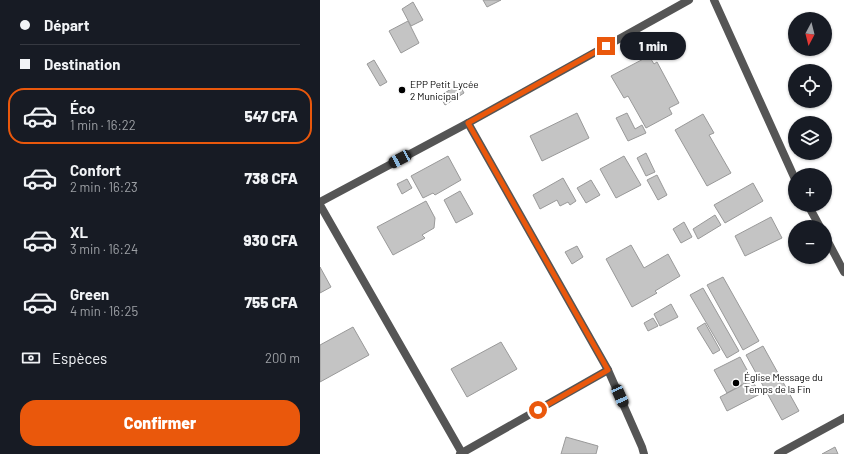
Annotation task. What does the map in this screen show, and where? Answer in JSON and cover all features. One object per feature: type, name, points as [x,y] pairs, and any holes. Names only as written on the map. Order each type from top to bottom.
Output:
[{"type":"street","points":[[320,202],[468,123],[689,0]]},
{"type":"street","points":[[714,0],[790,168]]},
{"type":"street","points":[[468,123],[608,370],[644,454]]},
{"type":"street","points":[[320,205],[461,453],[608,370]]},
{"type":"street","points":[[832,249],[844,272]]},
{"type":"street","points":[[778,454],[844,418]]},
{"type":"building","points":[[483,0],[501,0],[487,7]]},
{"type":"building","points":[[413,2],[423,20],[411,26],[402,9]]},
{"type":"building","points":[[408,21],[419,43],[401,53],[389,31]]},
{"type":"building","points":[[649,56],[654,64],[657,62],[679,103],[669,108],[672,114],[646,128],[628,96],[624,98],[611,76]]},
{"type":"building","points":[[374,60],[387,82],[380,86],[367,64]]},
{"type":"building","points":[[459,84],[464,93],[445,105],[440,96]]},
{"type":"building","points":[[577,113],[589,138],[542,161],[530,136]]},
{"type":"building","points":[[627,113],[635,129],[642,125],[646,133],[628,141],[616,118]]},
{"type":"building","points":[[703,114],[714,133],[709,135],[731,173],[707,186],[675,130]]},
{"type":"building","points":[[646,153],[655,172],[646,176],[637,158]]},
{"type":"building","points":[[448,156],[461,180],[435,195],[433,193],[423,198],[411,176]]},
{"type":"building","points":[[624,156],[641,185],[616,198],[600,169]]},
{"type":"building","points":[[657,175],[667,195],[658,200],[647,180]]},
{"type":"building","points":[[563,178],[576,201],[570,205],[568,202],[560,206],[557,200],[540,209],[533,195]]},
{"type":"building","points":[[407,179],[412,188],[402,194],[397,184]]},
{"type":"building","points":[[591,180],[600,195],[586,203],[577,188]]},
{"type":"building","points":[[753,183],[763,201],[725,223],[714,205]]},
{"type":"building","points":[[460,191],[473,214],[456,223],[444,200]]},
{"type":"building","points":[[426,201],[435,218],[434,228],[422,235],[425,238],[393,255],[377,227]]},
{"type":"building","points":[[715,215],[721,225],[698,239],[693,229]]},
{"type":"building","points":[[771,217],[782,238],[745,256],[735,236]]},
{"type":"building","points":[[684,222],[692,237],[681,243],[673,229]]},
{"type":"building","points":[[631,245],[644,268],[668,254],[680,276],[655,291],[657,293],[632,307],[606,259]]},
{"type":"building","points":[[577,246],[583,257],[572,264],[565,252]]},
{"type":"building","points":[[320,267],[331,287],[320,293]]},
{"type":"building","points":[[723,277],[759,341],[743,350],[707,285]]},
{"type":"building","points":[[703,288],[739,351],[727,358],[690,295]]},
{"type":"building","points":[[671,304],[678,317],[660,326],[654,314]]},
{"type":"building","points":[[653,318],[658,326],[648,331],[644,323]]},
{"type":"building","points":[[705,323],[720,350],[713,354],[697,328]]},
{"type":"building","points":[[353,327],[369,355],[320,382],[320,345]]},
{"type":"building","points":[[501,342],[517,369],[467,397],[451,369]]},
{"type":"building","points":[[763,346],[799,411],[782,420],[746,355]]},
{"type":"building","points":[[740,357],[752,379],[727,393],[714,370]]},
{"type":"building","points":[[752,380],[760,394],[727,411],[720,397]]},
{"type":"building","points":[[566,437],[598,446],[596,454],[561,454]]},
{"type":"building","points":[[835,447],[838,454],[822,454]]},
{"type":"place","name":"EPP Petit Lycée 2 Municipal","points":[[402,90]]},
{"type":"place","name":"Église Message du Temps de la Fin","points":[[736,383]]},
{"type":"route","points":[[538,410],[608,370],[468,123],[606,46]]}]
